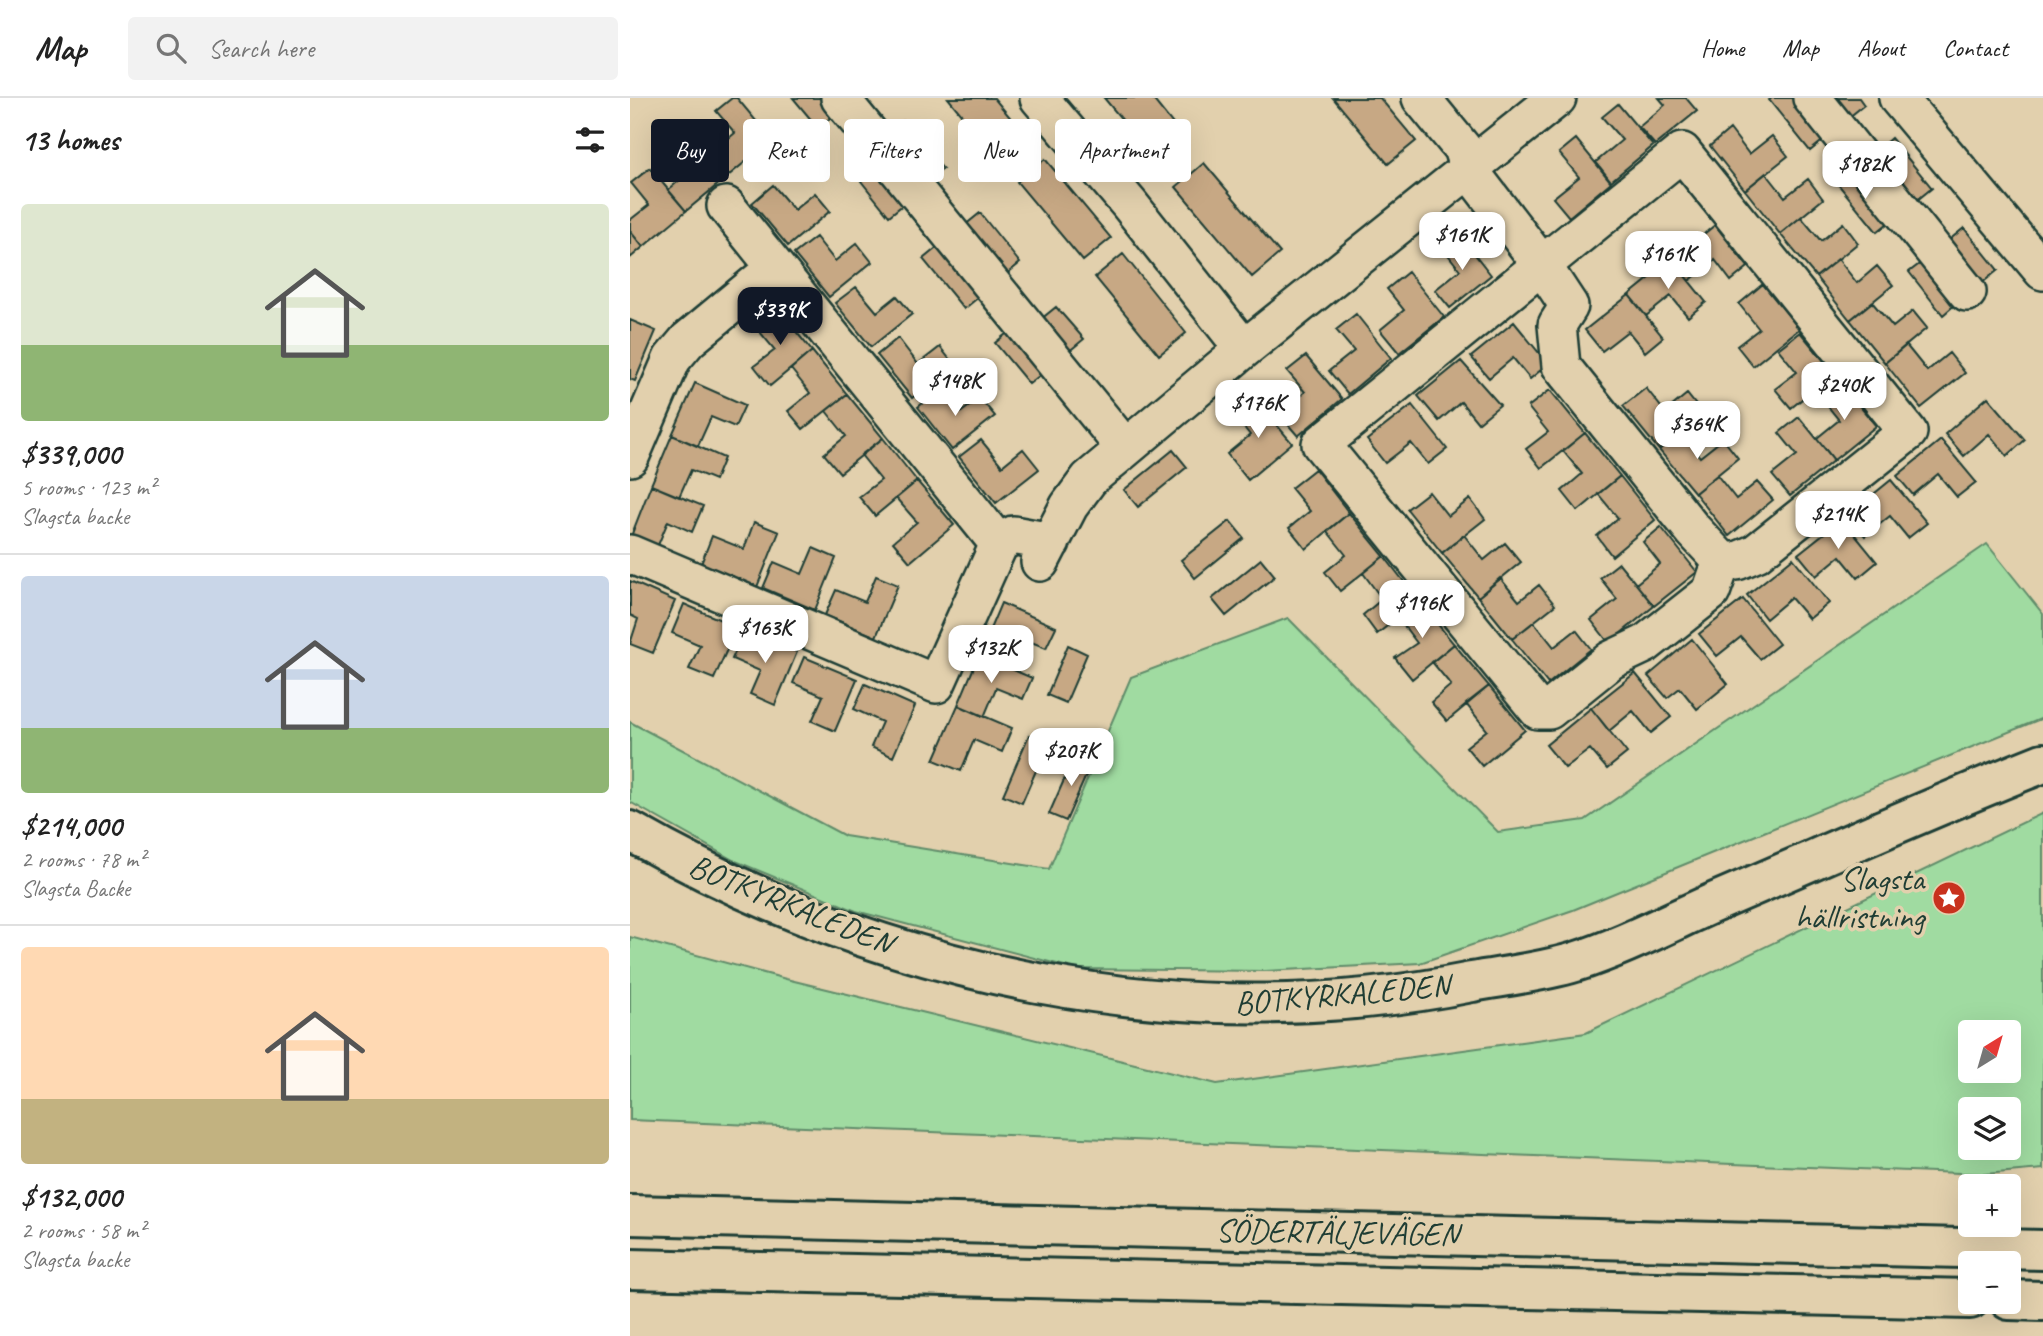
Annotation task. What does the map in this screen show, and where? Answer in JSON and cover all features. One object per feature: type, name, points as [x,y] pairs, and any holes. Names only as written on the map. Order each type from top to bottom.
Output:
[{"type":"main road","name":"BOTKYRKALEDEN","points":[[630,831],[724,880],[802,915],[896,948],[982,972],[1079,992],[1168,1002],[1281,1003],[1420,993],[1575,962],[2043,762]]},
{"type":"main road","name":"SÖDERTÄLJEVÄGEN","points":[[630,1215],[2043,1250]]},
{"type":"main road","points":[[1984,1248],[2043,1243]]},
{"type":"main road","name":"SÖDERTÄLJEVÄGEN","points":[[630,1269],[1958,1299]]},
{"type":"main road","points":[[2021,1300],[2043,1301]]},
{"type":"street","points":[[840,98],[1125,448]]},
{"type":"street","points":[[1039,98],[1130,205],[1244,349]]},
{"type":"street","points":[[1422,98],[1462,148],[1469,170],[1542,265],[1569,306],[1557,325],[1561,366],[1693,530],[1722,561],[1737,561],[1756,553],[1908,432],[1682,152],[1542,265],[1321,444],[1538,710],[1549,710],[1611,660],[1645,644],[1711,592],[1722,561]]},
{"type":"street","points":[[630,554],[936,684],[999,544],[1013,535],[1045,552],[1069,506],[1089,479],[1244,349],[1557,98]]},
{"type":"street","points":[[1812,98],[1967,292]]},
{"type":"street","points":[[1898,98],[2043,271]]},
{"type":"street","points":[[726,206],[999,544]]},
{"type":"street","points":[[630,457],[672,359],[688,340],[775,268]]},
{"type":"green space","points":[[1987,544],[2043,614],[2043,718],[1573,910],[1420,963],[1265,971],[1076,969],[856,911],[733,860],[630,802],[630,722],[845,836],[1049,869],[1131,677],[1288,618],[1498,832],[1585,820]]},
{"type":"green space","points":[[2043,813],[2043,1169],[1985,1174],[630,1120],[630,937],[786,979],[1217,1084],[1586,1033]]},
{"type":"building","points":[[732,98],[737,98],[754,119],[743,119],[743,164],[729,175],[729,138],[735,133],[729,126],[729,119],[723,119],[716,111]]},
{"type":"building","points":[[793,98],[820,98],[834,115],[829,119],[810,119]]},
{"type":"building","points":[[948,98],[994,98],[1011,119],[965,119]]},
{"type":"building","points":[[1104,98],[1152,98],[1169,119],[1121,119]]},
{"type":"building","points":[[1333,98],[1380,98],[1416,141],[1388,164]]},
{"type":"building","points":[[1659,98],[1686,98],[1697,111],[1655,145],[1639,127],[1665,105]]},
{"type":"building","points":[[1794,98],[1826,138],[1810,151],[1769,100]]},
{"type":"building","points":[[1831,98],[1859,98],[1864,105],[1848,118]]},
{"type":"building","points":[[1618,104],[1653,146],[1611,181],[1596,162],[1622,140],[1602,117]]},
{"type":"building","points":[[1730,129],[1749,154],[1772,136],[1788,156],[1745,190],[1710,146]]},
{"type":"building","points":[[1891,138],[1932,188],[1916,201],[1875,152]]},
{"type":"building","points":[[1576,139],[1611,182],[1569,217],[1553,198],[1579,177],[1559,153]]},
{"type":"building","points":[[1045,159],[1055,171],[1055,182],[1064,182],[1111,238],[1083,261],[1017,182],[1041,182],[1041,162]]},
{"type":"building","points":[[1204,163],[1280,253],[1252,277],[1176,187],[1182,182],[1191,182],[1191,174]]},
{"type":"building","points":[[650,168],[651,182],[662,182],[686,211],[643,247],[630,231],[630,220],[649,205],[631,183]]},
{"type":"building","points":[[1853,171],[1893,219],[1877,232],[1837,183]]},
{"type":"building","points":[[1766,173],[1785,197],[1808,179],[1823,199],[1780,234],[1745,190]]},
{"type":"building","points":[[678,182],[721,182],[686,211],[668,190]]},
{"type":"building","points":[[862,182],[887,182],[905,203],[889,216]]},
{"type":"building","points":[[773,185],[794,210],[815,193],[830,211],[788,246],[752,203]]},
{"type":"building","points":[[980,213],[1020,263],[1004,276],[964,226]]},
{"type":"building","points":[[1801,217],[1821,241],[1843,223],[1858,243],[1816,277],[1780,234]]},
{"type":"building","points":[[1715,225],[1748,267],[1731,281],[1715,260],[1689,281],[1672,260]]},
{"type":"building","points":[[1964,228],[1998,270],[1982,283],[1948,241]]},
{"type":"building","points":[[630,231],[643,247],[630,258]]},
{"type":"building","points":[[1459,234],[1491,275],[1450,308],[1435,290],[1460,270],[1442,247]]},
{"type":"building","points":[[816,237],[835,261],[857,243],[872,262],[829,297],[794,254]]},
{"type":"building","points":[[940,245],[981,295],[964,309],[923,259]]},
{"type":"building","points":[[1123,254],[1186,333],[1159,355],[1095,277]]},
{"type":"building","points":[[1838,259],[1857,283],[1877,266],[1893,285],[1850,320],[1816,277]]},
{"type":"building","points":[[1926,259],[1959,301],[1943,315],[1909,272]]},
{"type":"building","points":[[1672,260],[1706,302],[1688,317],[1671,296],[1646,316],[1629,295]]},
{"type":"building","points":[[1408,272],[1444,317],[1399,353],[1380,330],[1404,310],[1387,289]]},
{"type":"building","points":[[1763,284],[1799,329],[1753,366],[1737,346],[1759,329],[1739,304]]},
{"type":"building","points":[[856,287],[877,312],[897,296],[912,314],[871,347],[835,303]]},
{"type":"building","points":[[1629,295],[1663,337],[1645,352],[1628,331],[1602,351],[1585,330]]},
{"type":"building","points":[[1872,302],[1893,327],[1913,311],[1927,328],[1885,363],[1850,320]]},
{"type":"building","points":[[776,307],[812,351],[770,386],[754,366],[775,350],[754,325]]},
{"type":"building","points":[[1056,307],[1084,339],[1067,353],[1040,320]]},
{"type":"building","points":[[1356,314],[1391,358],[1348,394],[1329,371],[1354,351],[1336,330]]},
{"type":"building","points":[[630,320],[656,331],[635,381],[630,379]]},
{"type":"building","points":[[1514,322],[1548,364],[1530,379],[1513,358],[1489,378],[1471,357]]},
{"type":"building","points":[[1011,330],[1045,371],[1029,384],[995,343]]},
{"type":"building","points":[[1800,332],[1834,373],[1791,408],[1775,389],[1797,372],[1778,349]]},
{"type":"building","points":[[898,338],[918,364],[940,347],[954,365],[912,398],[877,355]]},
{"type":"building","points":[[1906,345],[1927,371],[1949,353],[1965,373],[1921,408],[1885,363]]},
{"type":"building","points":[[812,351],[847,394],[803,429],[788,411],[810,393],[791,369]]},
{"type":"building","points":[[1306,356],[1342,399],[1298,436],[1279,414],[1305,392],[1287,371]]},
{"type":"building","points":[[1461,361],[1500,405],[1478,423],[1461,402],[1439,421],[1418,396]]},
{"type":"building","points":[[1840,382],[1876,426],[1834,460],[1817,438],[1839,420],[1821,398]]},
{"type":"building","points":[[695,383],[745,405],[735,427],[711,417],[698,446],[672,435]]},
{"type":"building","points":[[1646,388],[1665,412],[1687,394],[1703,414],[1659,450],[1623,406]]},
{"type":"building","points":[[941,389],[960,413],[980,398],[995,416],[952,450],[918,407]]},
{"type":"building","points":[[1550,390],[1585,433],[1541,468],[1526,449],[1548,432],[1528,407]]},
{"type":"building","points":[[847,394],[883,438],[840,473],[824,454],[846,436],[826,411]]},
{"type":"building","points":[[1988,397],[2025,440],[2007,456],[1989,434],[1964,456],[1945,434]]},
{"type":"building","points":[[1254,398],[1292,443],[1248,480],[1227,454],[1250,435],[1234,415]]},
{"type":"building","points":[[1412,405],[1447,449],[1428,464],[1411,443],[1385,463],[1367,440]]},
{"type":"building","points":[[1799,417],[1834,460],[1790,496],[1772,475],[1797,455],[1779,433]]},
{"type":"building","points":[[1681,432],[1700,457],[1723,439],[1738,458],[1695,493],[1659,450]]},
{"type":"building","points":[[1585,433],[1620,476],[1578,511],[1562,491],[1582,474],[1563,451]]},
{"type":"building","points":[[672,435],[724,458],[715,480],[691,470],[679,497],[651,485]]},
{"type":"building","points":[[883,438],[917,481],[875,516],[859,497],[881,480],[861,455]]},
{"type":"building","points":[[981,440],[1002,466],[1023,449],[1039,469],[996,503],[959,457]]},
{"type":"building","points":[[1941,440],[1976,482],[1957,497],[1938,474],[1913,495],[1897,476]]},
{"type":"building","points":[[1173,450],[1187,467],[1138,507],[1124,490]]},
{"type":"building","points":[[1315,469],[1349,513],[1306,549],[1289,528],[1310,511],[1291,488]]},
{"type":"building","points":[[1717,475],[1736,499],[1757,482],[1773,500],[1729,536],[1695,493]]},
{"type":"building","points":[[1620,476],[1655,520],[1612,556],[1597,536],[1618,518],[1598,494]]},
{"type":"building","points":[[1891,480],[1927,523],[1908,538],[1890,516],[1865,536],[1848,515]]},
{"type":"building","points":[[917,481],[954,525],[910,562],[893,542],[917,522],[896,498]]},
{"type":"building","points":[[651,485],[703,506],[692,532],[668,521],[656,550],[630,539]]},
{"type":"building","points":[[1429,492],[1448,516],[1470,499],[1485,519],[1442,553],[1407,509]]},
{"type":"building","points":[[1349,513],[1384,556],[1340,591],[1325,572],[1346,555],[1327,531]]},
{"type":"building","points":[[1842,519],[1877,562],[1858,578],[1840,556],[1816,576],[1798,554]]},
{"type":"building","points":[[1230,521],[1244,538],[1195,578],[1181,560]]},
{"type":"building","points":[[754,522],[779,532],[757,587],[701,564],[712,536],[744,549]]},
{"type":"building","points":[[1661,527],[1697,572],[1654,606],[1636,584],[1660,564],[1643,542]]},
{"type":"building","points":[[1464,535],[1484,560],[1505,543],[1521,562],[1478,597],[1442,553]]},
{"type":"building","points":[[813,548],[836,558],[815,610],[763,588],[774,562],[802,574]]},
{"type":"building","points":[[1384,556],[1419,601],[1377,634],[1363,615],[1382,599],[1363,573]]},
{"type":"building","points":[[1793,558],[1829,603],[1809,619],[1791,598],[1766,619],[1747,595]]},
{"type":"building","points":[[1261,559],[1275,576],[1226,616],[1212,599]]},
{"type":"building","points":[[1619,563],[1654,606],[1609,643],[1591,620],[1617,599],[1600,578]]},
{"type":"building","points":[[876,576],[898,585],[876,637],[825,615],[836,590],[865,602]]},
{"type":"building","points":[[1500,578],[1519,601],[1539,585],[1555,605],[1512,639],[1478,597]]},
{"type":"building","points":[[630,581],[675,601],[653,653],[630,644],[638,619],[630,615]]},
{"type":"building","points":[[1743,599],[1779,644],[1760,659],[1741,637],[1717,656],[1699,634]]},
{"type":"building","points":[[1419,601],[1454,644],[1412,679],[1395,658],[1417,643],[1398,618]]},
{"type":"building","points":[[1001,603],[1056,627],[1046,648],[1019,637],[1007,667],[979,655]]},
{"type":"building","points":[[684,604],[737,627],[714,679],[689,669],[700,645],[672,633]]},
{"type":"building","points":[[1534,622],[1554,647],[1576,630],[1591,649],[1548,684],[1512,639]]},
{"type":"building","points":[[745,630],[797,652],[775,705],[750,694],[760,671],[732,659]]},
{"type":"building","points":[[1692,639],[1728,684],[1697,709],[1680,688],[1667,698],[1648,676]]},
{"type":"building","points":[[1454,644],[1489,686],[1447,721],[1431,702],[1451,685],[1432,662]]},
{"type":"building","points":[[1068,645],[1087,654],[1066,703],[1047,695]]},
{"type":"building","points":[[979,655],[1032,678],[1023,699],[996,688],[984,717],[958,705]]},
{"type":"building","points":[[804,657],[857,679],[835,731],[812,721],[823,696],[793,683]]},
{"type":"building","points":[[1635,673],[1671,717],[1651,733],[1633,711],[1609,731],[1591,708]]},
{"type":"building","points":[[865,684],[915,706],[893,757],[871,747],[882,722],[854,709]]},
{"type":"building","points":[[1489,686],[1525,730],[1482,766],[1466,747],[1487,730],[1466,704]]},
{"type":"building","points":[[958,705],[1012,728],[1002,752],[974,740],[961,771],[934,760]]},
{"type":"building","points":[[1591,708],[1627,753],[1607,769],[1590,749],[1565,768],[1546,745]]},
{"type":"building","points":[[1029,735],[1048,743],[1022,803],[1003,795]]},
{"type":"building","points":[[1075,755],[1092,762],[1066,821],[1049,814]]},
{"type":"place","name":"Slagsta hällristning","points":[[1949,898]]}]
